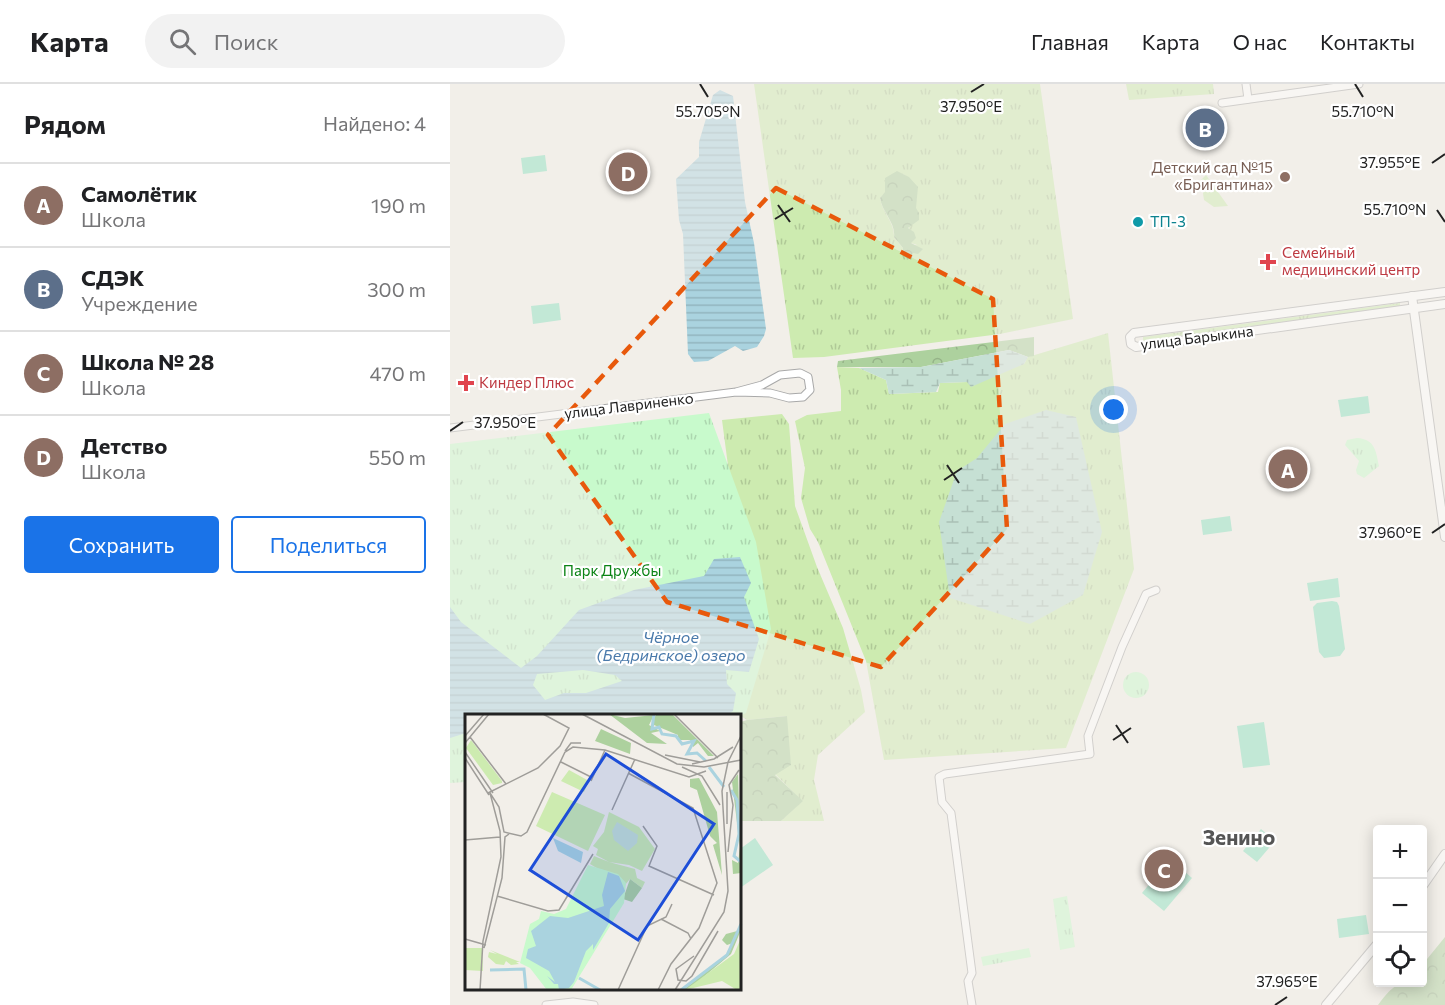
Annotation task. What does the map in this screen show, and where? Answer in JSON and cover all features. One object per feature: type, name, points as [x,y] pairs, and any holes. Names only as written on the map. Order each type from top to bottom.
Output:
[{"type":"street","points":[[1246,84],[1248,99]]},
{"type":"street","points":[[1222,103],[1359,84]]},
{"type":"street","name":"улица Барыкина","points":[[1445,292],[1134,333],[1130,337],[1131,344],[1136,347],[1445,304]]},
{"type":"street","points":[[1412,296],[1445,537]]},
{"type":"street","points":[[800,373],[808,378],[810,390],[803,397],[789,398],[770,393],[736,393],[764,385],[778,376],[800,373]]},
{"type":"street","name":"улица Лавриненко","points":[[450,428],[736,393]]},
{"type":"street","points":[[972,1005],[968,981],[972,973],[951,813],[942,802],[939,777],[945,774],[1090,754],[1088,736],[1122,647],[1146,594],[1156,590]]},
{"type":"street","points":[[1427,880],[1445,854]]},
{"type":"street","points":[[1326,1005],[1373,947]]},
{"type":"street","points":[[546,1005],[573,1002],[594,1005]]},
{"type":"highlighted area","points":[[776,188],[993,299],[1007,529],[881,667],[667,602],[548,435]]},
{"type":"green space","points":[[754,84],[1040,84],[1073,319],[1000,334],[824,357],[793,358]],"holes":[[[903,174],[911,180],[917,192],[909,231],[911,243],[917,245],[903,248],[894,237],[893,227],[880,198]]]},
{"type":"green space","points":[[1126,84],[1213,84],[1214,94],[1129,100]]},
{"type":"green space","points":[[545,155],[547,171],[523,174],[521,158]]},
{"type":"green space","points":[[897,171],[909,177],[918,187],[916,208],[919,220],[908,228],[914,232],[916,238],[911,243],[923,249],[918,254],[913,253],[909,259],[903,256],[903,248],[894,237],[893,227],[880,198],[885,192],[885,178]]},
{"type":"green space","points":[[1206,175],[1228,206],[1214,207],[1204,200],[1201,180]]},
{"type":"green space","points":[[559,303],[561,320],[533,324],[531,306]]},
{"type":"green space","points":[[1400,303],[1400,306],[1143,341],[1143,337]]},
{"type":"green space","points":[[1108,333],[1134,569],[1066,748],[884,760],[866,661],[818,542],[810,529],[801,498],[805,468],[795,421],[807,415],[841,411],[841,390],[837,367],[859,368],[886,380],[889,394],[938,392],[940,383],[967,382],[1024,364],[1028,357]]},
{"type":"green space","points":[[1034,337],[1034,356],[1028,357],[1009,350],[921,367],[837,367],[838,361]]},
{"type":"green space","points":[[1009,350],[1028,357],[1024,364],[971,387],[967,382],[940,383],[936,392],[889,394],[886,380],[859,368],[921,367]]},
{"type":"green space","points":[[1368,396],[1370,413],[1341,417],[1338,400]]},
{"type":"green space","points":[[1046,410],[1076,417],[1102,532],[1083,595],[1030,624],[950,598],[939,522],[957,471],[977,458],[1005,424]]},
{"type":"green space","name":"Парк Дружбы","points":[[709,413],[756,542],[771,629],[746,713],[741,715],[465,714],[465,782],[450,783],[450,444]]},
{"type":"green space","points":[[782,414],[789,424],[795,506],[817,567],[843,628],[861,690],[865,712],[818,755],[814,780],[824,821],[781,821],[802,801],[775,774],[787,716],[747,720],[741,714],[733,711],[740,557],[722,420]]},
{"type":"green space","points":[[1357,438],[1371,443],[1379,466],[1364,478],[1357,474],[1359,461],[1345,445],[1347,440]]},
{"type":"green space","points":[[1230,516],[1232,531],[1203,535],[1201,520]]},
{"type":"green space","points":[[1338,578],[1340,597],[1310,601],[1307,583]]},
{"type":"green space","points":[[1337,602],[1339,606],[1345,649],[1340,656],[1324,658],[1319,652],[1313,607],[1317,603]]},
{"type":"green space","points":[[1136,672],[1145,676],[1149,685],[1145,694],[1136,698],[1127,694],[1123,685],[1127,676]]},
{"type":"green space","points":[[787,716],[791,765],[775,775],[803,801],[781,821],[741,821],[741,722]]},
{"type":"green space","points":[[1264,722],[1270,765],[1243,768],[1237,726]]},
{"type":"green space","points":[[1261,829],[1275,841],[1257,862],[1243,851]]},
{"type":"green space","points":[[755,838],[773,865],[741,887],[741,848]]},
{"type":"green space","points":[[1170,859],[1192,878],[1164,911],[1142,893]]},
{"type":"green space","points":[[1067,896],[1075,947],[1060,950],[1053,899]]},
{"type":"green space","points":[[1366,915],[1369,934],[1339,938],[1337,919]]},
{"type":"green space","points":[[1445,937],[1445,1005],[1378,1005],[1395,987],[1427,987],[1427,959]]},
{"type":"green space","points":[[1029,948],[1031,957],[983,966],[981,957]]},
{"type":"water","points":[[720,90],[733,96],[745,202],[754,243],[766,329],[757,347],[743,351],[735,346],[708,361],[694,362],[688,354],[683,234],[679,220],[676,179],[699,157],[699,142],[713,95]]},
{"type":"water","name":"Чёрное (Бедринское) озеро","points":[[740,557],[751,583],[744,597],[759,639],[749,672],[726,670],[727,684],[736,693],[733,711],[728,714],[465,714],[465,733],[450,738],[450,607],[461,622],[521,668],[537,656],[579,610],[634,590],[704,576],[714,559]],"holes":[[[583,670],[615,675],[622,681],[586,693],[564,693],[545,700],[533,685],[537,674]]]},
{"type":"place","name":"СДЭК","points":[[1205,128]]},
{"type":"place","name":"Детство","points":[[628,172]]},
{"type":"place","name":"Детский сад №15 «Бригантина»","points":[[1285,177]]},
{"type":"place","name":"ТП-3","points":[[1138,222]]},
{"type":"place","name":"Семейный медицинский центр","points":[[1268,262]]},
{"type":"place","name":"Киндер Плюс","points":[[466,383]]},
{"type":"place","name":"Самолётик","points":[[1288,469]]},
{"type":"place","name":"Школа № 28","points":[[1164,869]]},
{"type":"district","name":"Зенино","points":[[1239,838]]}]
